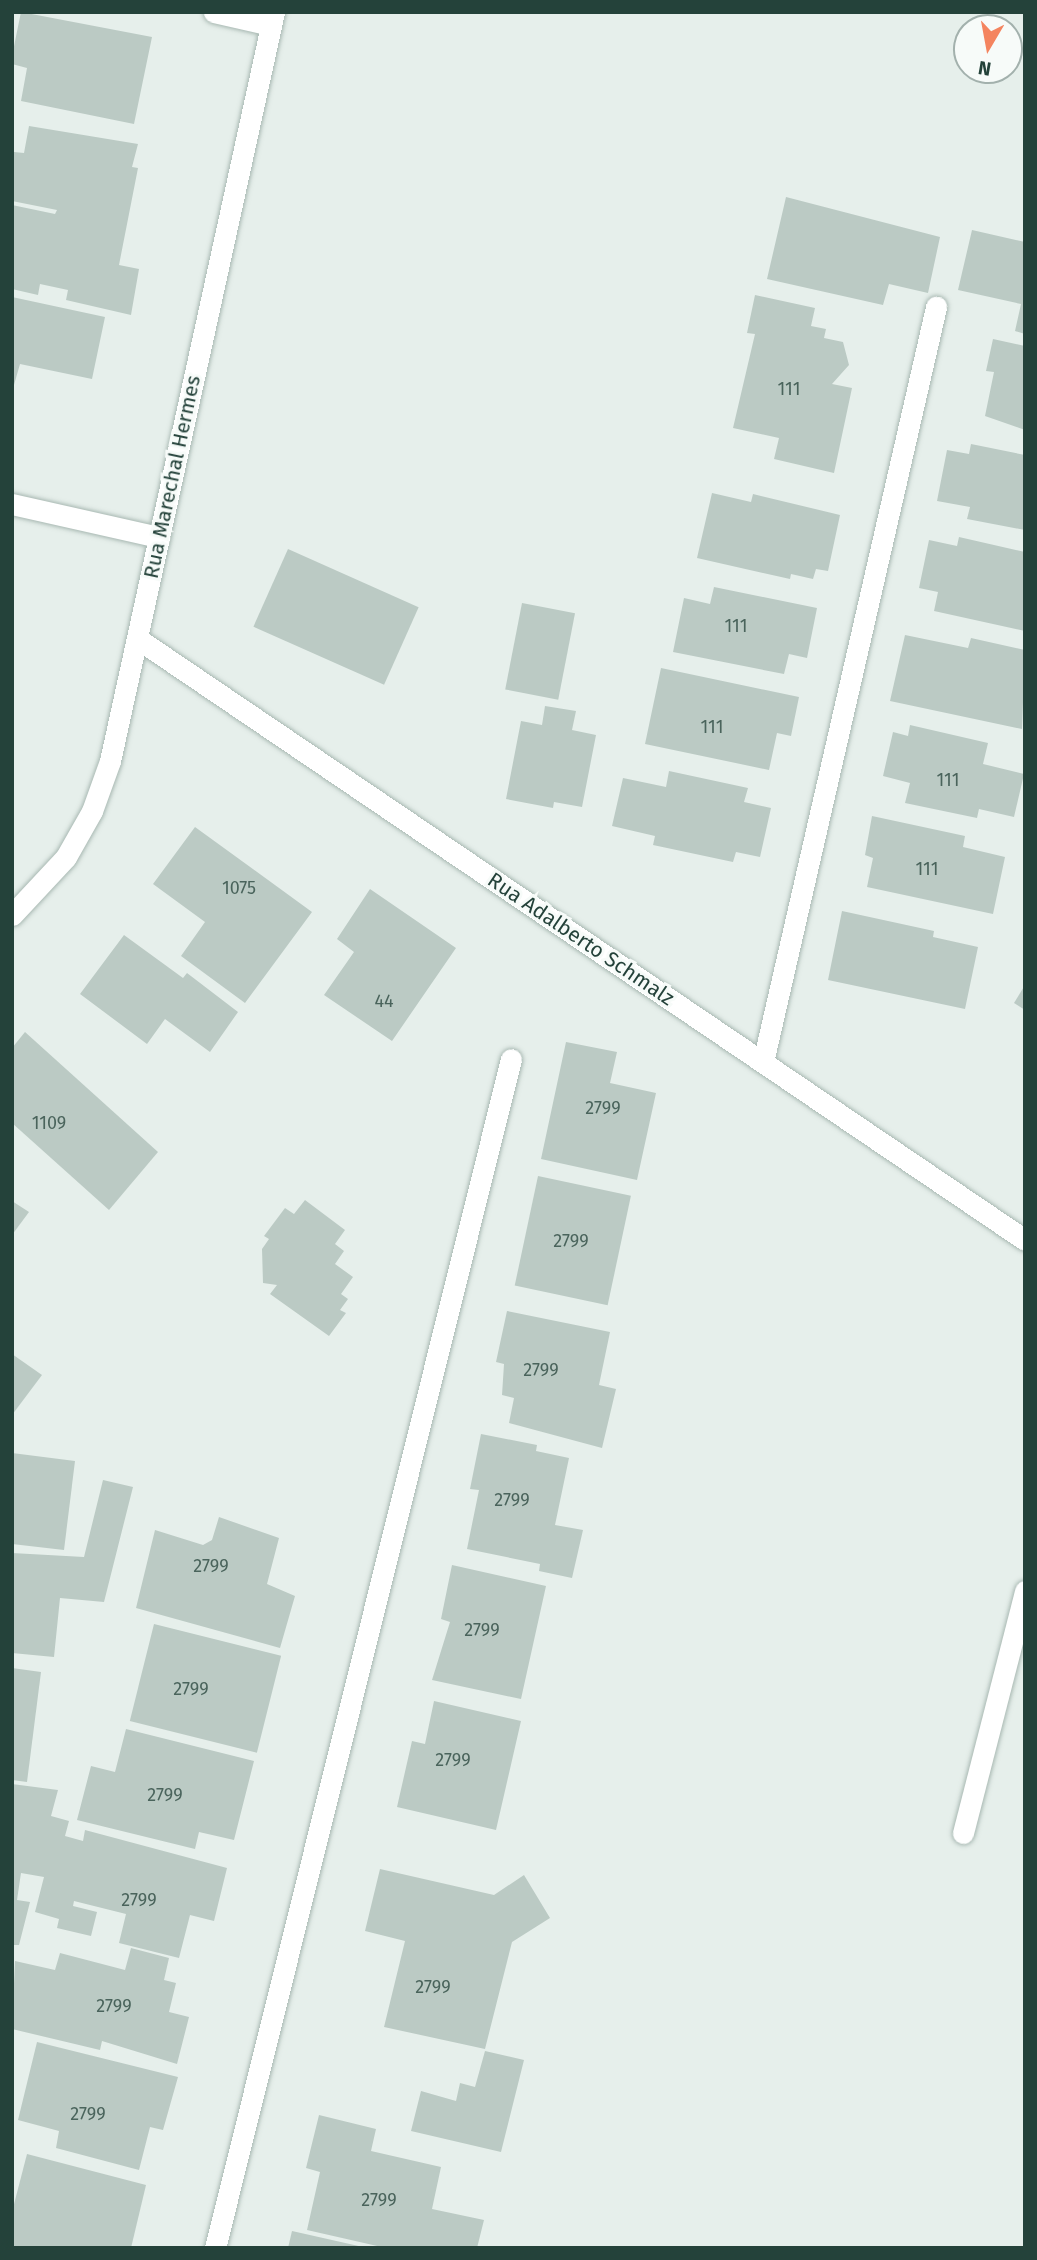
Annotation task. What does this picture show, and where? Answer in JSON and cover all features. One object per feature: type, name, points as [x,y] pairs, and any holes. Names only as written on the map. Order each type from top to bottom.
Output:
[{"type":"street","points":[[214,12],[272,18]]},
{"type":"street","name":"Rua Marechal Hermes","points":[[12,915],[66,857],[92,811],[110,761],[272,18]]},
{"type":"street","points":[[763,1062],[936,307]]},
{"type":"street","points":[[12,504],[159,537]]},
{"type":"street","name":"Rua Adalberto Schmalz","points":[[138,639],[1025,1240]]},
{"type":"street","points":[[215,2248],[511,1059]]},
{"type":"street","points":[[963,1833],[1025,1591]]},
{"type":"building","points":[[21,12],[152,37],[134,124],[21,101],[27,68],[12,64],[12,56]]},
{"type":"building","points":[[29,126],[138,144],[132,167],[138,168],[119,265],[139,269],[131,315],[66,300],[68,290],[40,284],[38,295],[12,289],[12,205],[55,214],[57,210],[12,201],[14,152],[24,153]]},
{"type":"building","points":[[786,197],[940,237],[928,293],[889,284],[883,305],[767,279]]},
{"type":"building","points":[[972,230],[1025,242],[1025,334],[1015,331],[1021,304],[958,290]]},
{"type":"building","points":[[755,295],[815,308],[811,326],[826,329],[824,338],[843,342],[849,365],[832,384],[852,388],[834,473],[774,459],[779,438],[733,428],[755,334],[747,333]]},
{"type":"building","points":[[12,297],[105,317],[92,379],[20,364],[12,392]]},
{"type":"building","points":[[993,339],[1025,346],[1025,430],[985,416],[994,372],[986,371]]},
{"type":"building","points":[[971,444],[1025,455],[1025,530],[967,519],[970,507],[937,501],[947,450],[969,454]]},
{"type":"building","points":[[712,493],[751,502],[753,494],[840,515],[828,571],[816,569],[813,579],[791,574],[790,579],[697,558]]},
{"type":"building","points":[[959,537],[1025,552],[1025,631],[934,611],[938,592],[919,588],[929,540],[957,546]]},
{"type":"building","points":[[288,549],[419,607],[384,685],[253,627]]},
{"type":"building","points":[[714,587],[817,608],[807,658],[789,654],[784,674],[673,652],[684,598],[710,604]]},
{"type":"building","points":[[522,603],[575,613],[558,700],[505,689]]},
{"type":"building","points":[[905,635],[968,648],[971,638],[1025,650],[1022,729],[890,701]]},
{"type":"building","points":[[661,668],[799,697],[791,736],[777,733],[769,770],[645,744]]},
{"type":"building","points":[[545,706],[576,711],[572,730],[596,735],[582,807],[554,802],[553,808],[506,799],[521,721],[542,725]]},
{"type":"building","points":[[910,725],[988,743],[983,764],[1024,774],[1014,817],[979,809],[977,818],[905,803],[910,783],[883,776],[893,732],[908,736]]},
{"type":"building","points":[[669,771],[748,788],[744,802],[771,808],[760,857],[736,852],[733,862],[653,845],[655,836],[612,826],[623,778],[666,787]]},
{"type":"building","points":[[872,816],[965,836],[963,847],[1005,857],[993,914],[867,887],[873,858],[865,855]]},
{"type":"building","points":[[195,827],[312,912],[245,1003],[181,956],[205,922],[153,884]]},
{"type":"building","points":[[370,889],[456,948],[392,1041],[324,995],[354,952],[337,939]]},
{"type":"building","points":[[842,911],[934,931],[933,937],[978,947],[965,1009],[828,980]]},
{"type":"building","points":[[124,935],[183,978],[187,973],[238,1012],[210,1052],[165,1019],[147,1044],[80,994]]},
{"type":"building","points":[[1025,985],[1025,1010],[1014,1003]]},
{"type":"building","points":[[25,1032],[158,1152],[109,1210],[12,1123],[12,1048]]},
{"type":"building","points":[[566,1042],[617,1052],[610,1083],[656,1093],[637,1180],[541,1159]]},
{"type":"building","points":[[538,1176],[631,1196],[608,1305],[515,1286]]},
{"type":"building","points":[[305,1200],[345,1230],[335,1244],[344,1251],[335,1264],[353,1277],[341,1294],[348,1299],[340,1310],[346,1313],[329,1336],[270,1294],[277,1285],[263,1283],[262,1249],[269,1239],[264,1236],[285,1208],[294,1214]]},
{"type":"building","points":[[12,1201],[29,1212],[12,1235]]},
{"type":"building","points":[[507,1311],[610,1332],[599,1385],[616,1389],[602,1448],[509,1423],[514,1398],[502,1395],[504,1364],[496,1362]]},
{"type":"building","points":[[12,1354],[42,1375],[12,1415]]},
{"type":"building","points":[[481,1434],[537,1445],[536,1451],[569,1458],[555,1525],[583,1530],[572,1578],[539,1571],[540,1564],[467,1549],[479,1490],[470,1489]]},
{"type":"building","points":[[12,1453],[75,1461],[64,1550],[12,1544]]},
{"type":"building","points":[[103,1480],[133,1487],[104,1602],[60,1598],[54,1657],[12,1653],[12,1553],[84,1557]]},
{"type":"building","points":[[219,1517],[279,1538],[267,1584],[295,1596],[280,1648],[136,1608],[155,1530],[203,1545],[212,1540]]},
{"type":"building","points":[[452,1565],[546,1586],[521,1699],[432,1680],[450,1622],[441,1619]]},
{"type":"building","points":[[154,1624],[281,1656],[257,1753],[130,1721]]},
{"type":"building","points":[[12,1668],[41,1672],[27,1782],[12,1780]]},
{"type":"building","points":[[434,1701],[521,1721],[496,1830],[397,1807],[412,1741],[425,1744]]},
{"type":"building","points":[[126,1729],[254,1761],[234,1840],[199,1832],[195,1849],[77,1820],[91,1766],[115,1772]]},
{"type":"building","points":[[12,1784],[58,1790],[51,1816],[69,1821],[65,1836],[83,1841],[85,1830],[227,1868],[214,1921],[190,1915],[179,1958],[119,1943],[126,1914],[74,1901],[73,1906],[97,1912],[91,1936],[57,1928],[59,1919],[35,1912],[44,1877],[21,1873],[17,1900],[30,1902],[19,1945],[12,1945]]},
{"type":"building","points":[[380,1869],[494,1895],[524,1875],[550,1918],[512,1942],[485,2049],[384,2027],[405,1941],[365,1931]]},
{"type":"building","points":[[131,1948],[169,1958],[164,1980],[176,1983],[169,2012],[189,2017],[177,2064],[102,2041],[100,2050],[12,2029],[15,1961],[55,1970],[60,1953],[125,1970]]},
{"type":"building","points":[[37,2042],[178,2077],[163,2130],[150,2127],[139,2170],[56,2148],[59,2131],[18,2120]]},
{"type":"building","points":[[485,2051],[524,2060],[501,2152],[411,2131],[421,2091],[456,2101],[460,2083],[475,2087]]},
{"type":"building","points":[[319,2115],[376,2129],[371,2151],[441,2167],[432,2209],[484,2220],[477,2248],[386,2248],[307,2230],[320,2172],[306,2168]]},
{"type":"building","points":[[27,2154],[146,2185],[131,2248],[12,2248],[12,2212]]},
{"type":"building","points":[[292,2231],[363,2247],[363,2248],[288,2248]]}]
